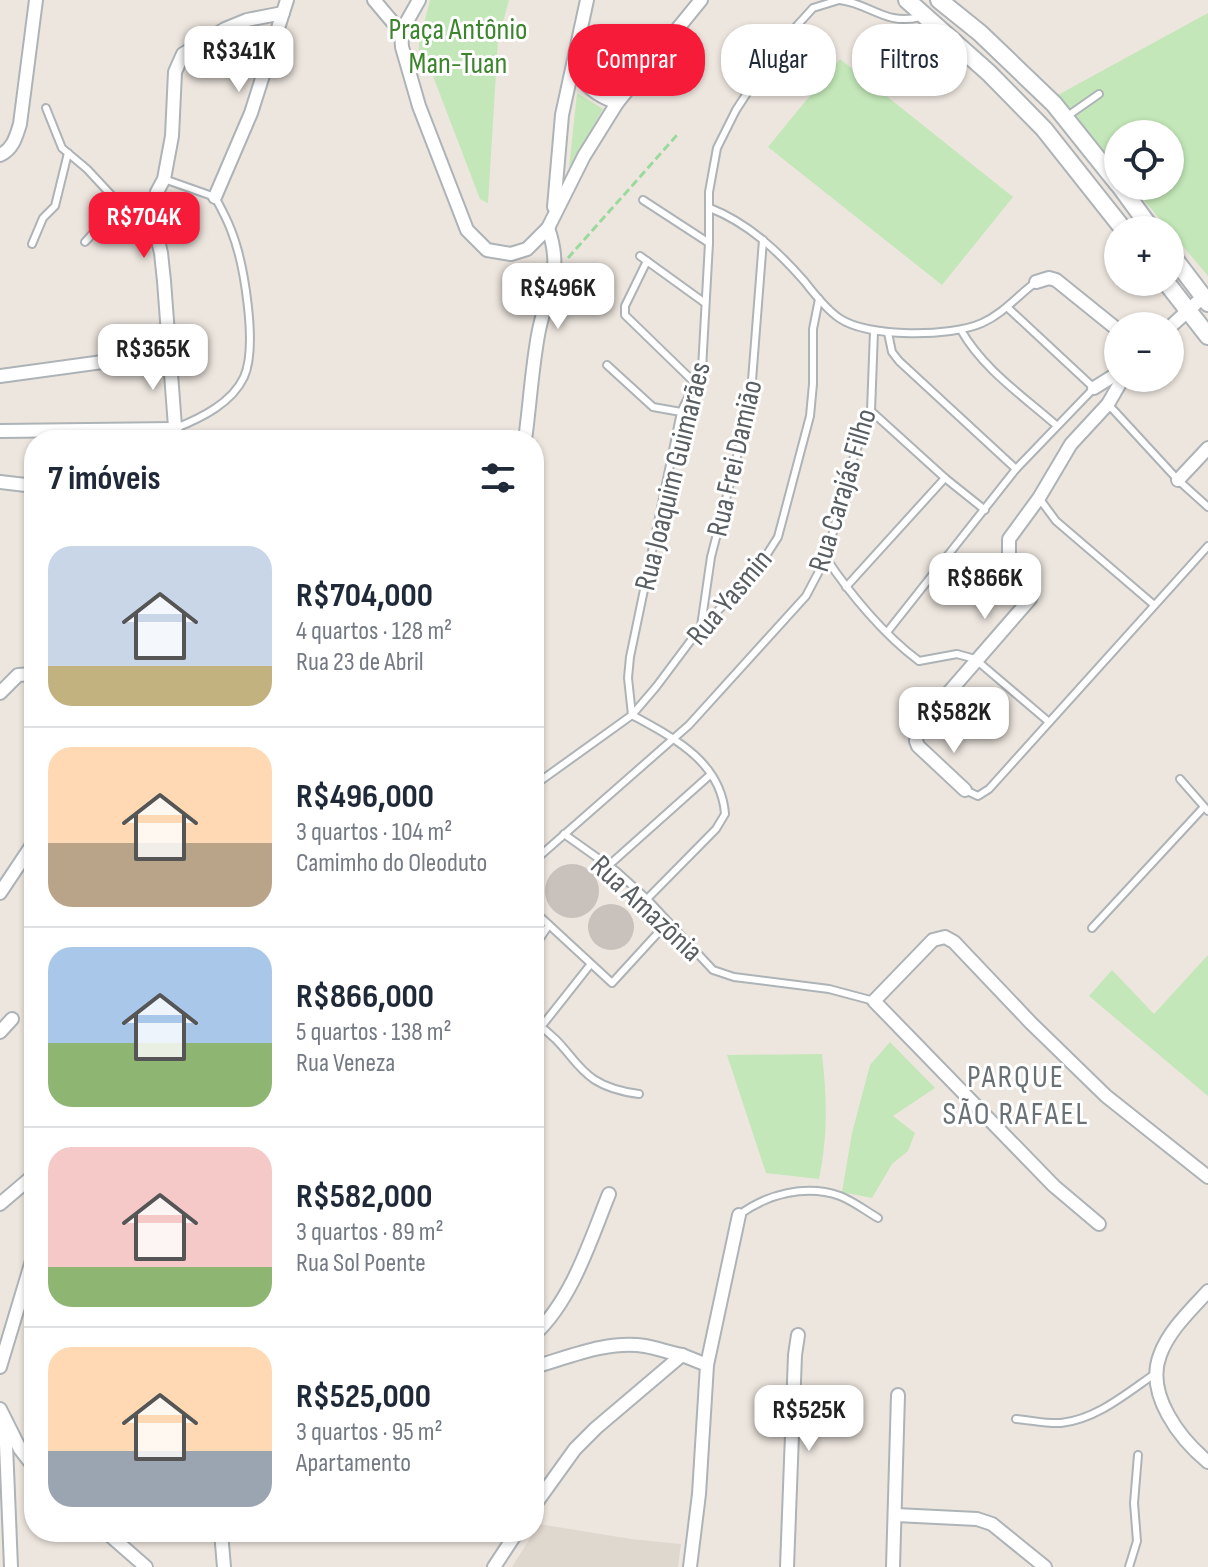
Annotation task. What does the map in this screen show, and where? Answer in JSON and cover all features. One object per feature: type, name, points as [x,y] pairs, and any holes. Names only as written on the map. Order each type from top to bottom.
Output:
[{"type":"street","points":[[0,155],[8,151],[14,142],[20,124],[36,0]]},
{"type":"street","points":[[374,0],[401,32]]},
{"type":"street","points":[[419,0],[401,32],[402,47],[419,106],[467,230],[487,250],[511,254],[527,249],[548,228],[558,200],[562,115],[568,88]]},
{"type":"street","points":[[582,24],[587,0]]},
{"type":"street","points":[[558,200],[617,103],[701,0]]},
{"type":"street","points":[[907,0],[1038,123],[1113,216]]},
{"type":"street","points":[[942,2],[980,33],[1054,104],[1104,166]]},
{"type":"street","name":"Rua Joaquim Guimarães","points":[[925,15],[942,2]]},
{"type":"street","points":[[175,430],[164,281],[152,215],[157,192],[164,179],[172,136],[175,72],[183,54],[225,29],[285,6]]},
{"type":"street","points":[[215,197],[251,113],[285,6]]},
{"type":"street","points":[[598,96],[617,103]]},
{"type":"street","points":[[1038,123],[1054,104]]},
{"type":"street","points":[[1038,123],[1066,117]]},
{"type":"street","points":[[1100,199],[1104,196]]},
{"type":"street","points":[[526,430],[539,331],[555,272],[556,250],[548,228]]},
{"type":"street","points":[[1184,272],[1205,300],[1184,312]]},
{"type":"street","points":[[1036,282],[1049,278],[1056,280],[1104,319]]},
{"type":"street","points":[[1178,296],[1208,336]]},
{"type":"street","points":[[0,376],[168,353]]},
{"type":"street","points":[[1094,388],[1104,382]]},
{"type":"street","points":[[965,790],[918,746],[917,729],[1030,599],[1034,590],[1029,575],[1009,557],[1009,539],[1039,498],[1071,444],[1108,404],[1115,392]]},
{"type":"street","points":[[0,431],[24,431]]},
{"type":"street","points":[[1178,480],[1208,448]]},
{"type":"street","points":[[0,482],[24,485]]},
{"type":"street","points":[[0,693],[18,675],[24,675]]},
{"type":"street","points":[[0,893],[24,857]]},
{"type":"street","points":[[1099,1224],[1032,1165],[874,1001],[933,940],[949,938],[1106,1096],[1208,1177]]},
{"type":"street","points":[[0,1032],[12,1019]]},
{"type":"street","points":[[0,1204],[24,1184]]},
{"type":"street","points":[[544,1326],[552,1319],[565,1294],[609,1194]]},
{"type":"street","points":[[690,1567],[699,1494],[707,1365],[739,1215]]},
{"type":"street","points":[[0,1367],[24,1287]]},
{"type":"street","points":[[1208,1291],[1168,1339],[1159,1356],[1156,1373],[1162,1402],[1193,1450],[1208,1462]]},
{"type":"street","points":[[787,1567],[798,1335]]},
{"type":"street","points":[[544,1364],[590,1351],[627,1345],[682,1355],[707,1365]]},
{"type":"street","points":[[544,1492],[575,1449],[596,1428],[682,1355]]},
{"type":"street","points":[[893,1567],[898,1395]]},
{"type":"street","points":[[3,1414],[24,1454]]},
{"type":"street","points":[[3,1414],[11,1567]]},
{"type":"street","points":[[896,1515],[977,1519],[992,1524],[1045,1567]]},
{"type":"street","points":[[117,1542],[146,1567]]},
{"type":"street","points":[[222,1542],[224,1567]]},
{"type":"street","points":[[494,1567],[510,1542]]},
{"type":"lane","name":"Rua Joaquim Guimarães","points":[[632,715],[628,678],[630,657],[681,412],[702,369],[712,168],[724,131],[766,64],[813,8],[840,0],[856,2],[880,15],[905,21],[925,15]]},
{"type":"lane","points":[[1066,117],[1099,94]]},
{"type":"lane","points":[[46,108],[62,148],[159,247]]},
{"type":"lane","points":[[32,244],[43,218],[55,206],[68,153]]},
{"type":"lane","points":[[164,179],[215,197],[239,257],[250,337],[249,361],[244,378],[235,391],[181,430]]},
{"type":"lane","points":[[643,200],[709,243]]},
{"type":"lane","points":[[85,242],[102,225],[105,215],[117,202]]},
{"type":"lane","points":[[710,208],[746,225],[839,318],[874,331],[961,330],[980,324],[1008,308],[1036,282]]},
{"type":"lane","name":"Rua Frei Damião","points":[[701,627],[711,557],[750,406],[763,240]]},
{"type":"lane","points":[[695,383],[625,315],[625,306],[643,258],[705,303]]},
{"type":"lane","name":"Rua Yasmin","points":[[544,778],[632,715],[701,627],[762,562],[778,537],[810,416],[813,329],[819,299]]},
{"type":"lane","points":[[888,631],[1016,469],[1094,388],[1008,308]]},
{"type":"lane","points":[[961,330],[985,363],[1056,425]]},
{"type":"lane","name":"Rua Carajás Filho","points":[[544,852],[689,725],[806,596],[826,558],[851,465],[871,411],[874,331]]},
{"type":"lane","points":[[888,333],[892,352],[899,361],[1016,469]]},
{"type":"lane","points":[[607,365],[653,407],[681,412]]},
{"type":"lane","points":[[1108,404],[1178,480],[1208,507]]},
{"type":"lane","points":[[871,411],[985,510]]},
{"type":"lane","points":[[846,587],[945,478]]},
{"type":"lane","points":[[1039,498],[1056,521],[1153,604]]},
{"type":"lane","points":[[965,790],[972,796],[982,794],[1208,546]]},
{"type":"lane","points":[[826,558],[846,587],[899,646],[919,661],[957,654],[975,659],[1049,722]]},
{"type":"lane","points":[[632,715],[688,747],[710,775],[723,799],[725,814],[647,899]]},
{"type":"lane","points":[[608,866],[710,775]]},
{"type":"lane","points":[[1092,928],[1206,809],[1180,779]]},
{"type":"lane","name":"Rua Amazônia","points":[[564,834],[647,899],[713,970],[734,977],[829,989],[874,1001]]},
{"type":"lane","points":[[544,920],[612,983],[667,923]]},
{"type":"lane","points":[[544,932],[549,925]]},
{"type":"lane","points":[[544,1023],[590,965]]},
{"type":"lane","points":[[544,1030],[595,1082],[616,1091],[639,1094]]},
{"type":"lane","points":[[739,1215],[753,1205],[778,1195],[821,1191],[843,1197],[878,1218]]},
{"type":"lane","points":[[1016,1419],[1059,1423],[1083,1418],[1113,1403],[1156,1373]]},
{"type":"lane","points":[[1129,1567],[1137,1541],[1135,1489],[1138,1455]]},
{"type":"path","points":[[555,272],[677,135]]},
{"type":"shaded area","points":[[544,1525],[681,1544],[678,1567],[512,1567],[528,1542],[544,1542]]},
{"type":"green space","name":"Praça Antônio Man-Tuan","points":[[430,0],[509,0],[498,40],[488,203],[480,199],[433,76],[419,72],[419,43]]},
{"type":"green space","points":[[1208,13],[1208,276],[1184,248],[1184,216],[1157,216],[1144,200],[1184,200],[1184,120],[1104,120],[1104,153],[1056,96]]},
{"type":"green space","points":[[840,59],[852,69],[852,96],[886,96],[1013,197],[942,285],[768,147],[810,96],[836,96],[836,64]]},
{"type":"green space","points":[[577,96],[582,96],[603,109],[569,168]]},
{"type":"green space","points":[[1208,955],[1208,1096],[1089,996],[1112,970],[1154,1014]]},
{"type":"green space","points":[[890,1042],[935,1088],[893,1116],[915,1133],[908,1151],[892,1164],[872,1198],[842,1192],[852,1133],[870,1065]]},
{"type":"green space","points":[[822,1054],[826,1116],[819,1179],[766,1173],[727,1055]]},
{"type":"building","points":[[572,864],[591,872],[599,891],[591,910],[572,918],[553,910],[545,891],[553,872]]},
{"type":"building","points":[[611,904],[627,911],[634,927],[627,943],[611,950],[595,943],[588,927],[595,911]]},
{"type":"district","name":"PARQUE SÃO RAFAEL","points":[[1016,1094]]}]
